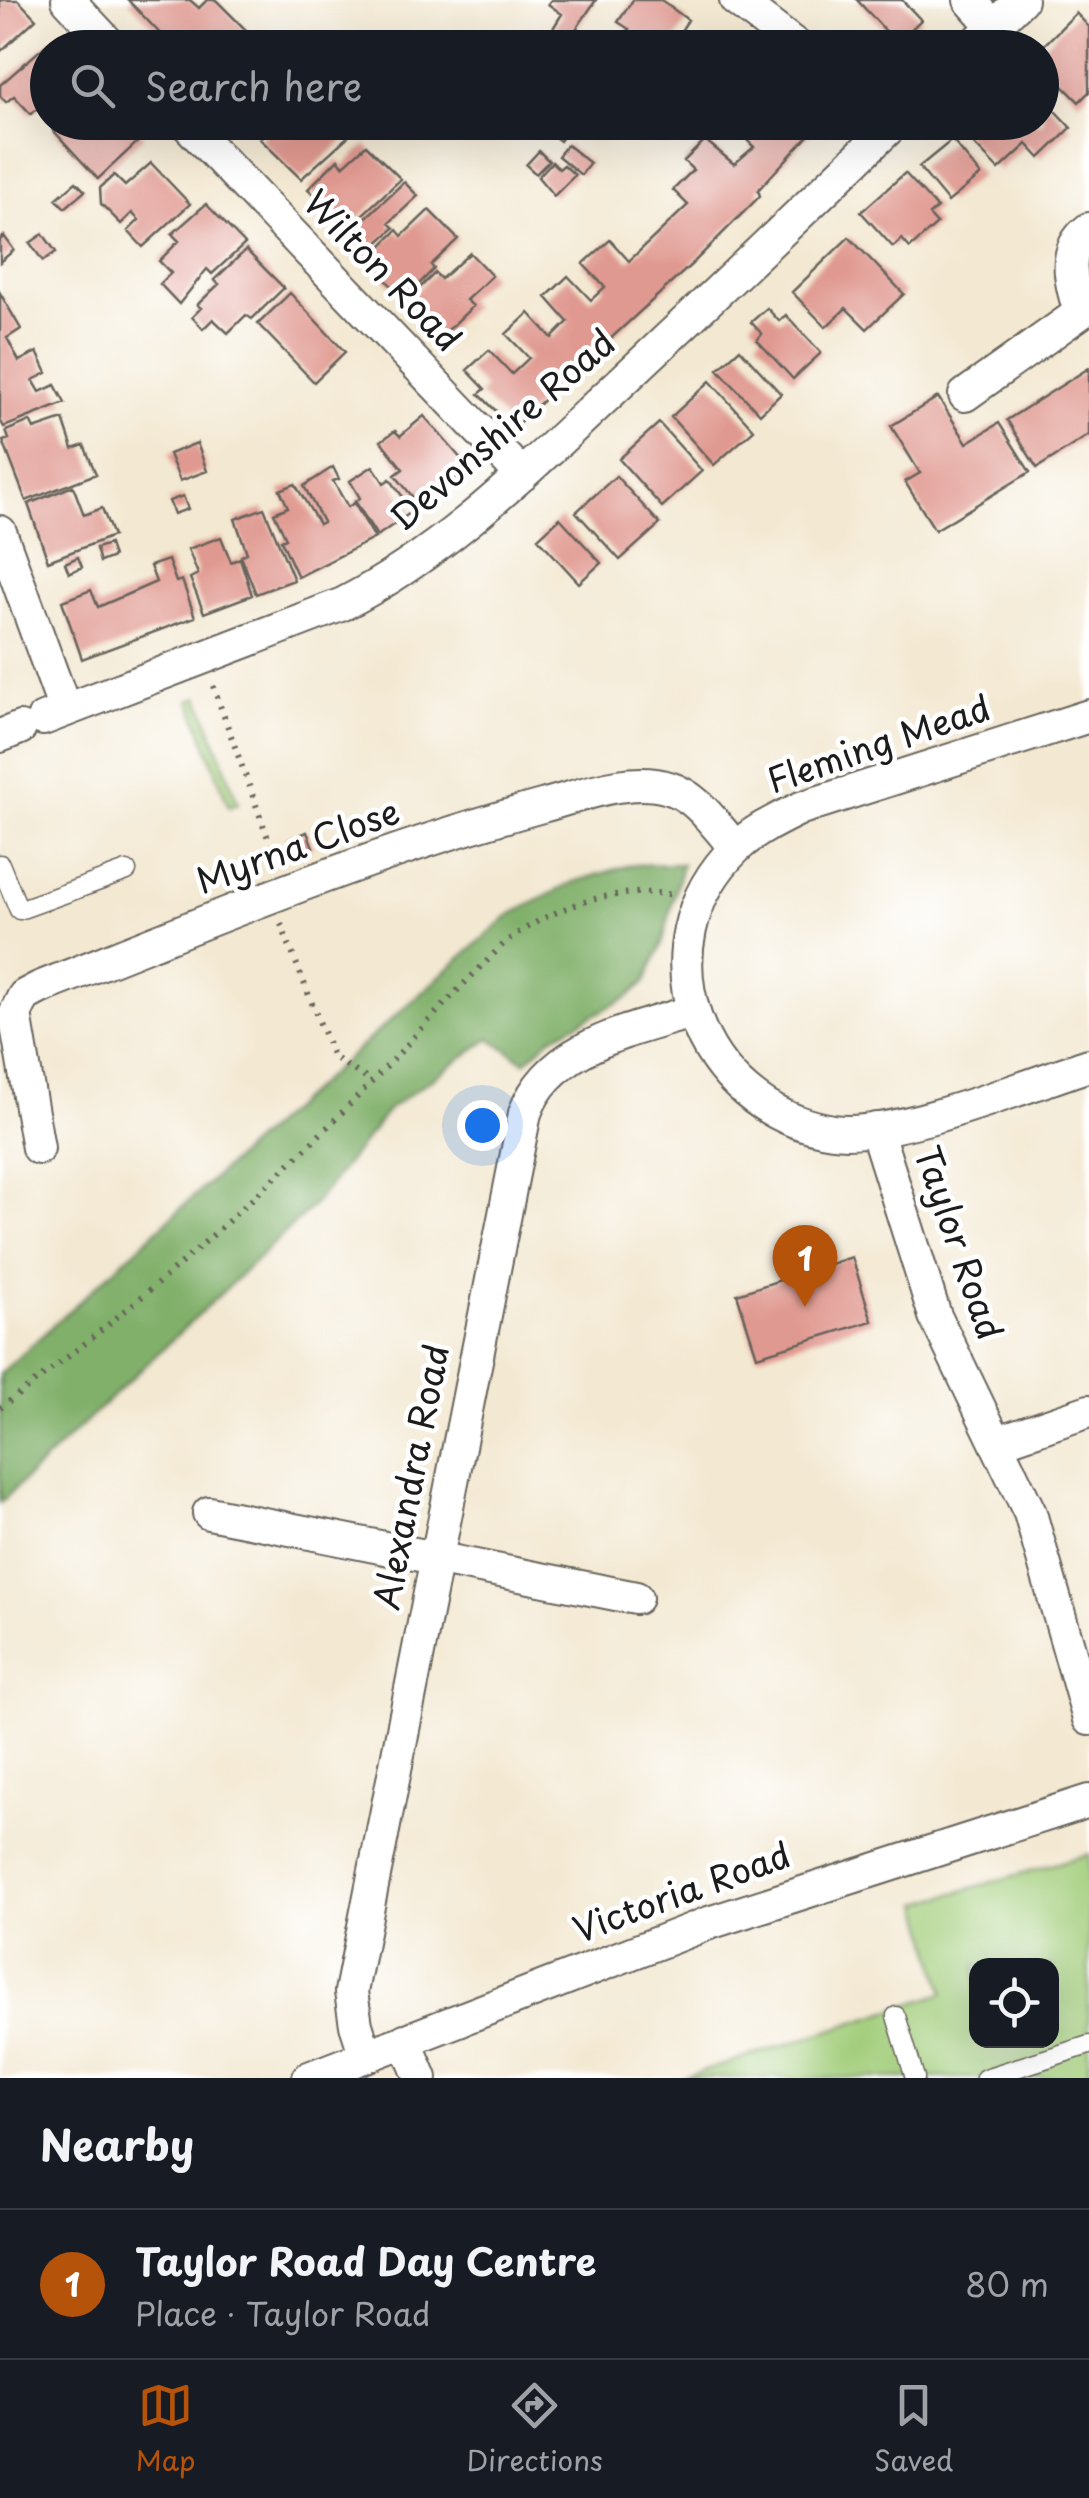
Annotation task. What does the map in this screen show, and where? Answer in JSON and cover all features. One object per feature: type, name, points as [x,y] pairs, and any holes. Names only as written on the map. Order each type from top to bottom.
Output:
[{"type":"street","points":[[68,0],[97,30]]},
{"type":"street","points":[[736,0],[775,30]]},
{"type":"street","points":[[970,0],[980,30]]},
{"type":"street","points":[[989,30],[1021,0]]},
{"type":"street","name":"Wilton Road","points":[[202,140],[522,475]]},
{"type":"street","name":"Devonshire Road","points":[[32,723],[343,604],[376,588],[447,540],[522,475],[876,140]]},
{"type":"street","points":[[965,395],[1080,314],[1069,268],[1070,256],[1089,229]]},
{"type":"street","points":[[0,532],[32,723]]},
{"type":"street","name":"Fleming Mead","points":[[1089,716],[802,808],[772,822],[736,848],[701,900],[686,968],[691,1012],[715,1056],[756,1101],[780,1116],[810,1126],[837,1132],[876,1129],[1089,1065]]},
{"type":"street","name":"Myrna Close","points":[[38,1148],[15,1014],[24,996],[39,988],[284,891],[494,820],[601,790],[653,785],[681,793],[696,802],[736,848]]},
{"type":"street","name":"Alexandra Road","points":[[366,2056],[351,1992],[522,1125],[531,1097],[550,1072],[582,1050],[691,1012]]},
{"type":"street","name":"Taylor Road","points":[[876,1129],[935,1316],[1030,1513],[1089,1718]]},
{"type":"street","points":[[998,1442],[1089,1411]]},
{"type":"street","points":[[209,1513],[636,1598]]},
{"type":"street","name":"Victoria Road","points":[[309,2078],[709,1923],[1089,1801]]},
{"type":"street","points":[[406,2040],[421,2078]]},
{"type":"lane","points":[[0,864],[19,910],[126,870]]},
{"type":"lane","points":[[896,2016],[915,2078]]},
{"type":"lane","points":[[985,2078],[1089,2045]]},
{"type":"path","points":[[201,658],[276,861]]},
{"type":"path","points":[[0,1408],[56,1367],[253,1200],[372,1082],[439,1007],[514,936],[576,904],[623,892],[657,892],[701,900]]},
{"type":"path","points":[[283,910],[281,928],[333,1056],[372,1082]]},
{"type":"green space","points":[[199,697],[238,803],[229,807],[190,700]]},
{"type":"green space","points":[[682,864],[663,941],[645,982],[628,997],[552,1037],[525,1062],[490,1038],[390,1108],[314,1205],[0,1503],[0,1374],[508,916],[574,882],[630,865]]},
{"type":"green space","points":[[1089,1854],[1089,2078],[683,2078],[944,1993],[920,1903]]},
{"type":"building","points":[[0,0],[18,0],[36,19],[0,52]]},
{"type":"building","points":[[128,0],[190,0],[199,8],[207,0],[216,0],[246,30],[157,30]]},
{"type":"building","points":[[551,0],[596,0],[576,30],[552,30],[562,14],[548,4]]},
{"type":"building","points":[[633,0],[661,0],[688,20],[682,30],[628,30],[618,22]]},
{"type":"building","points":[[857,0],[902,0],[921,20],[911,30],[885,30]]},
{"type":"building","points":[[1076,13],[1089,27],[1089,92],[1079,102],[1059,82],[1059,30]]},
{"type":"building","points":[[30,59],[30,113],[14,96],[6,102],[0,96],[0,85]]},
{"type":"building","points":[[1059,115],[1071,128],[1059,140]]},
{"type":"building","points":[[62,140],[140,140],[98,179]]},
{"type":"building","points":[[261,140],[344,140],[301,179]]},
{"type":"building","points":[[705,140],[734,164],[754,147],[747,140],[804,140],[758,190],[760,196],[692,264],[513,428],[479,394],[485,389],[467,370],[489,350],[512,374],[529,358],[506,334],[529,313],[552,338],[568,322],[546,297],[568,276],[591,300],[605,287],[583,264],[610,240],[629,261],[688,205],[673,190],[693,170],[684,161]]},
{"type":"building","points":[[952,140],[981,175],[948,202],[919,167]]},
{"type":"building","points":[[970,140],[1059,140],[1040,158],[1027,144],[999,170]]},
{"type":"building","points":[[366,145],[401,179],[348,228],[308,189],[338,159],[343,166]]},
{"type":"building","points":[[567,145],[590,163],[581,175],[558,156]]},
{"type":"building","points":[[539,151],[549,161],[536,174],[526,165]]},
{"type":"building","points":[[552,162],[559,169],[564,165],[575,175],[554,196],[538,177]]},
{"type":"building","points":[[151,163],[190,204],[143,247],[128,231],[139,220],[132,213],[121,224],[101,204],[100,188],[114,175],[125,186]]},
{"type":"building","points":[[905,173],[937,208],[929,215],[937,224],[910,248],[902,239],[893,247],[861,212]]},
{"type":"building","points":[[76,182],[85,191],[65,208],[56,199]]},
{"type":"building","points":[[404,182],[418,196],[389,223],[394,228],[364,255],[346,236]]},
{"type":"building","points":[[206,204],[245,244],[212,274],[207,269],[179,304],[160,284],[171,273],[159,261],[179,241],[172,234]]},
{"type":"building","points":[[429,210],[458,239],[404,299],[367,260],[397,230],[402,236]]},
{"type":"building","points":[[43,234],[56,252],[43,261],[30,243]]},
{"type":"building","points":[[4,236],[14,250],[0,262],[0,240]]},
{"type":"building","points":[[849,237],[904,294],[867,329],[846,308],[826,327],[792,292]]},
{"type":"building","points":[[246,250],[284,288],[252,319],[246,315],[228,333],[213,319],[203,329],[192,317],[201,308],[197,305],[219,284],[214,280]]},
{"type":"building","points":[[470,253],[492,276],[466,300],[473,306],[441,337],[406,301],[435,273],[441,279]]},
{"type":"building","points":[[0,293],[21,329],[7,338],[19,361],[37,352],[47,373],[33,380],[40,392],[55,385],[65,403],[4,427],[0,420]]},
{"type":"building","points":[[290,293],[345,352],[314,382],[258,324]]},
{"type":"building","points":[[767,308],[779,321],[786,315],[821,353],[793,379],[757,340],[762,334],[751,322]]},
{"type":"building","points":[[740,349],[781,394],[760,414],[718,369]]},
{"type":"building","points":[[1089,368],[1089,435],[1037,468],[1007,420]]},
{"type":"building","points":[[710,381],[754,430],[714,465],[671,417]]},
{"type":"building","points":[[938,397],[967,443],[999,423],[1030,472],[935,530],[905,482],[920,473],[891,426]]},
{"type":"building","points":[[424,416],[469,468],[420,506],[395,475],[403,469],[381,441],[395,431],[400,436]]},
{"type":"building","points":[[63,419],[73,449],[84,445],[96,474],[26,501],[3,441],[9,439],[6,431],[30,421],[34,429]]},
{"type":"building","points":[[659,423],[702,471],[662,507],[619,459]]},
{"type":"building","points":[[197,443],[207,471],[180,481],[169,454]]},
{"type":"building","points":[[373,466],[384,483],[390,479],[413,511],[377,536],[355,501],[360,498],[350,481]]},
{"type":"building","points":[[333,467],[339,479],[333,481],[348,507],[354,503],[375,538],[298,577],[274,513],[288,507],[280,490],[295,484],[319,524],[323,522],[304,486]]},
{"type":"building","points":[[616,476],[660,524],[620,560],[576,512]]},
{"type":"building","points":[[73,486],[84,515],[102,508],[113,536],[48,561],[28,504]]},
{"type":"building","points":[[183,496],[188,509],[174,514],[169,501]]},
{"type":"building","points":[[264,508],[294,580],[256,594],[241,556],[247,553],[235,519]]},
{"type":"building","points":[[560,518],[601,563],[579,583],[538,538]]},
{"type":"building","points":[[221,537],[231,562],[240,558],[252,595],[204,613],[190,578],[198,574],[188,549]]},
{"type":"building","points":[[109,544],[113,557],[100,562],[96,548]]},
{"type":"building","points":[[78,557],[82,567],[69,573],[65,563]]},
{"type":"building","points":[[168,560],[176,582],[182,580],[195,617],[82,659],[62,601],[91,590],[98,607],[156,582],[150,566]]},
{"type":"building","points":[[307,832],[313,847],[295,855],[288,840]]},
{"type":"building","points":[[852,1257],[872,1321],[757,1356],[737,1294]]},
{"type":"place","name":"Taylor Road Day Centre","points":[[805,1307]]}]
